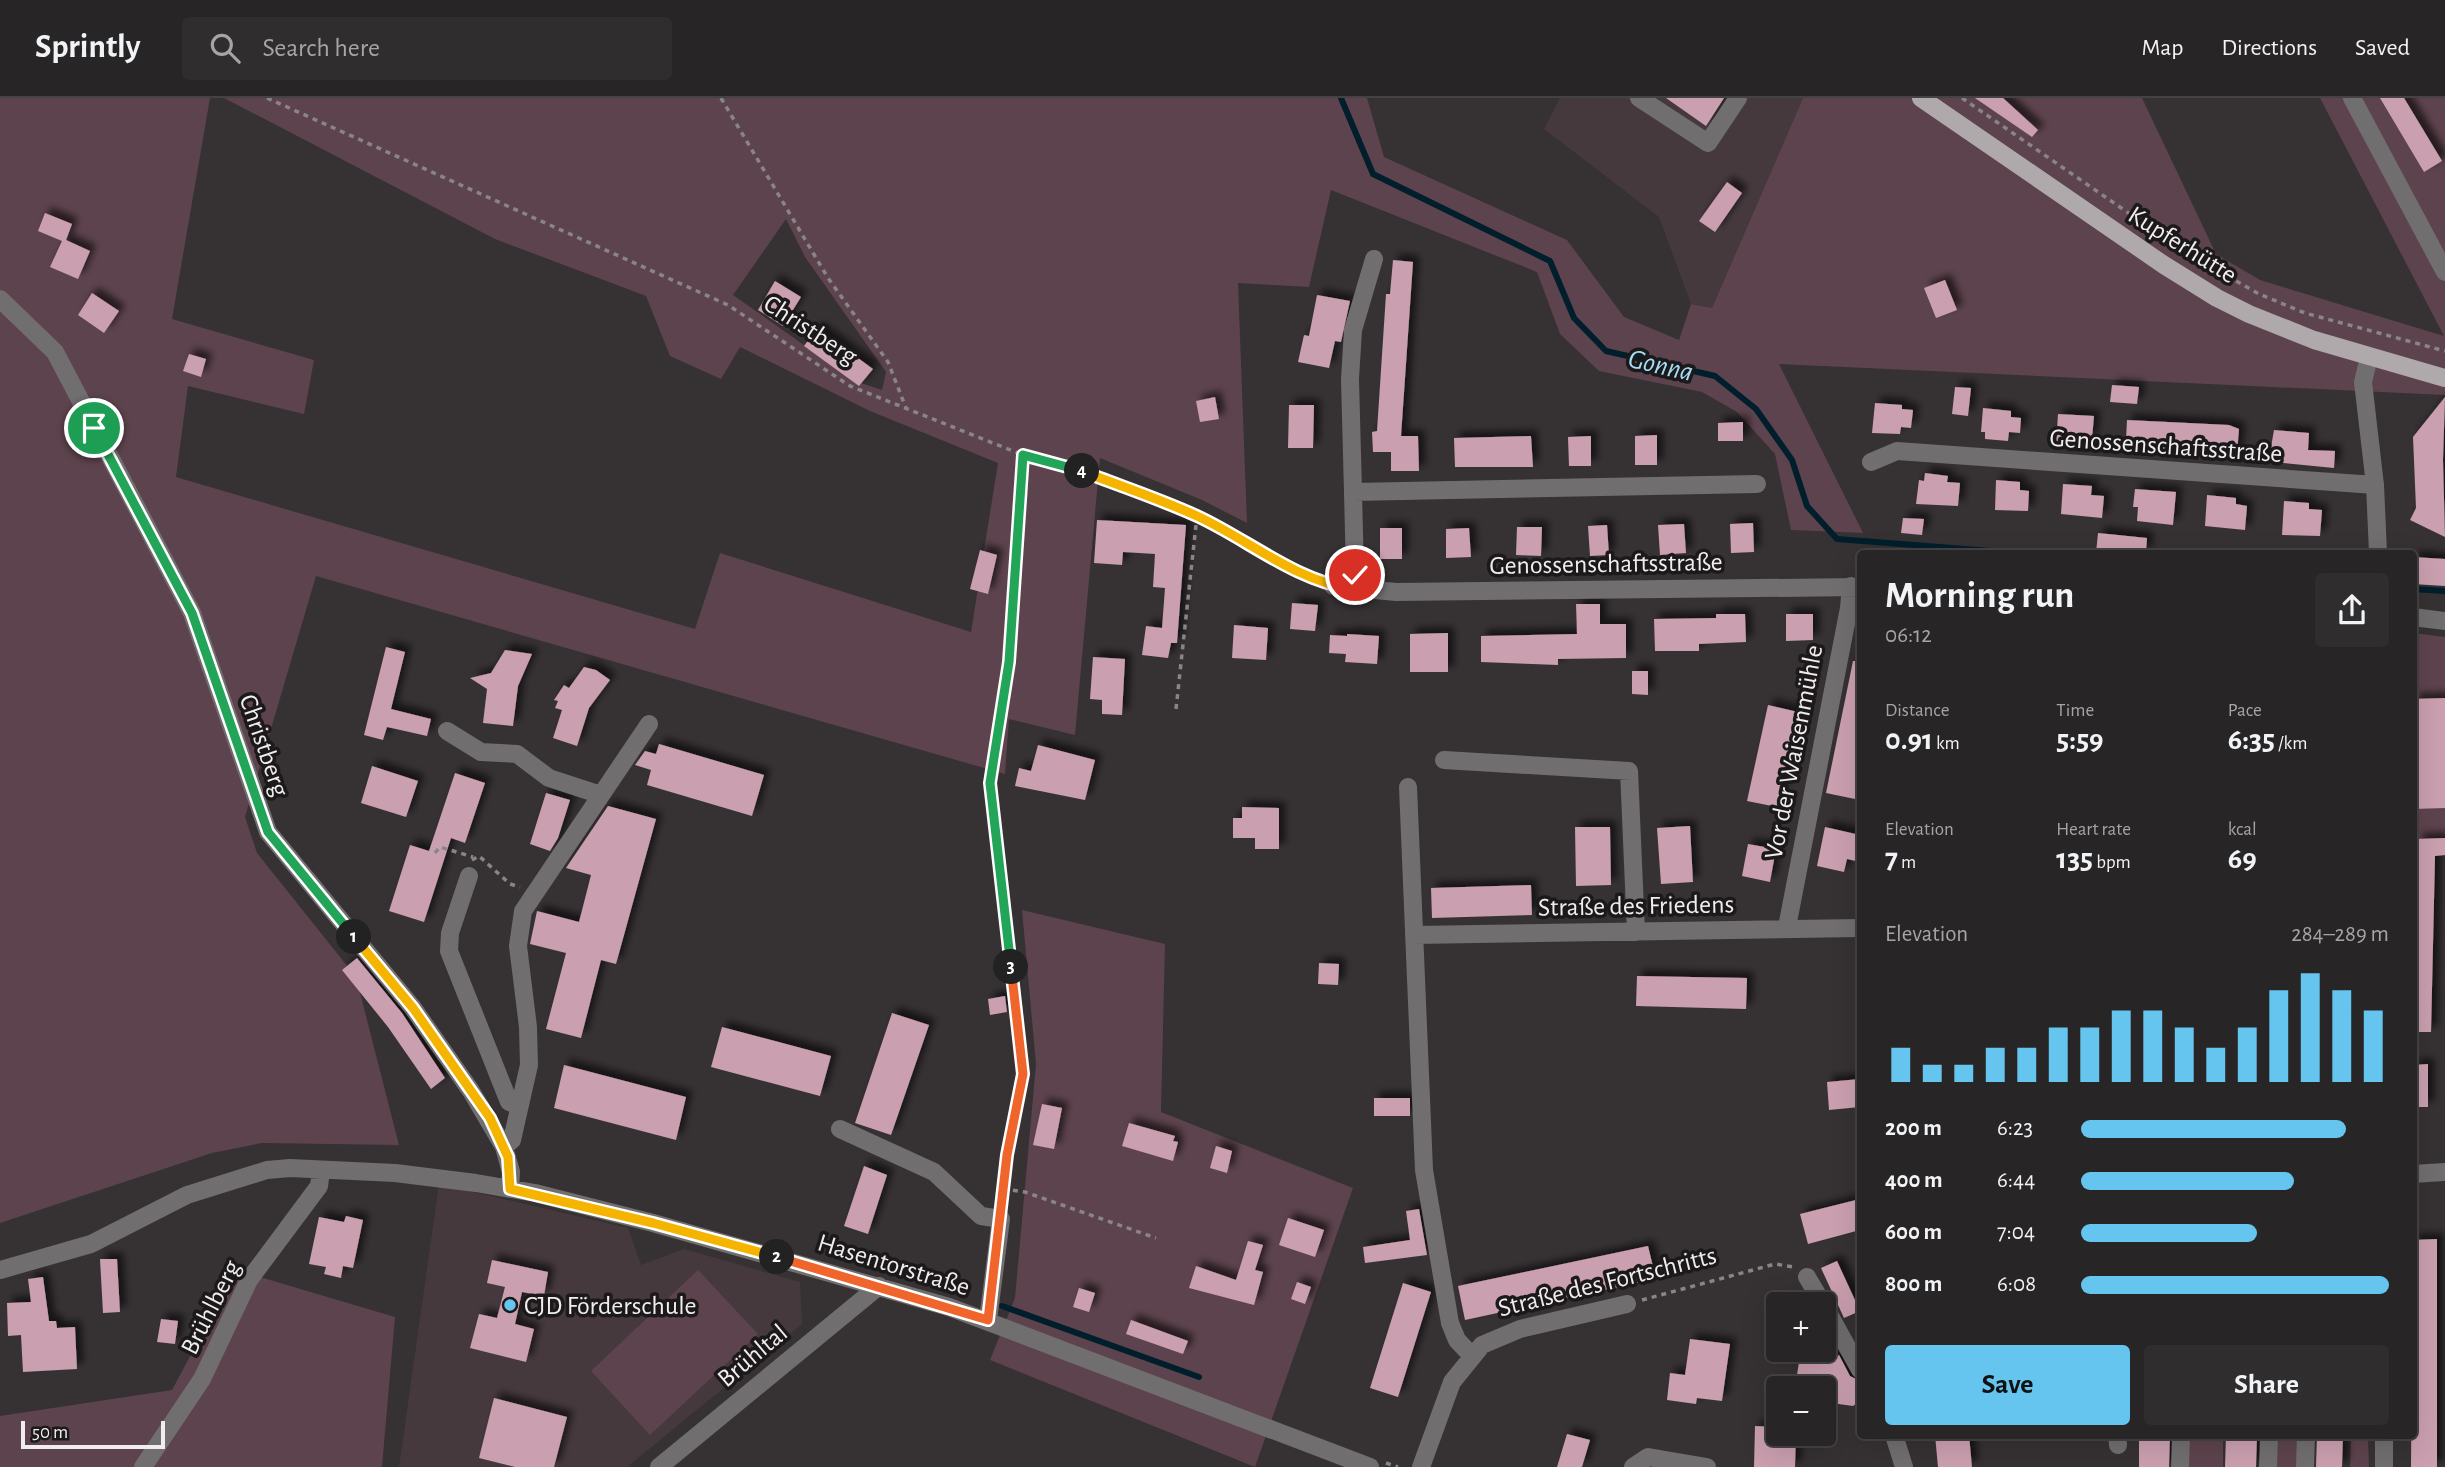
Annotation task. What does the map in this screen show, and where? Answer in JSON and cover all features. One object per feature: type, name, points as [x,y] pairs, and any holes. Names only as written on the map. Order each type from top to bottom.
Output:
[{"type":"main road","name":"Kupferhütte","points":[[1921,98],[2189,282],[2258,318],[2369,357],[2445,377]]},
{"type":"street","points":[[1639,98],[1708,143],[1738,98]]},
{"type":"street","points":[[2352,98],[2445,272]]},
{"type":"street","points":[[1352,589],[1355,575],[1350,379],[1353,330],[1374,259]]},
{"type":"street","name":"Christberg","points":[[0,299],[55,352],[192,613],[268,832],[413,1008],[490,1118],[505,1147],[511,1172],[510,1189]]},
{"type":"street","points":[[2369,357],[2363,382],[2375,485],[2378,550]]},
{"type":"street","name":"Genossenschaftsstraße","points":[[1871,463],[1897,451],[2375,485]]},
{"type":"street","points":[[1353,492],[1757,484]]},
{"type":"street","name":"Genossenschaftsstraße","points":[[1333,586],[1396,592],[1855,587]]},
{"type":"street","name":"Vor der Waisenmühle","points":[[1787,928],[1855,587]]},
{"type":"street","points":[[2417,618],[2445,621]]},
{"type":"street","points":[[505,1147],[512,1140],[529,1066],[528,1027],[518,946],[523,911],[649,724]]},
{"type":"street","points":[[447,730],[481,752],[517,754],[549,778],[601,795]]},
{"type":"street","points":[[1444,760],[1629,771],[1636,932]]},
{"type":"street","points":[[1408,787],[1424,1170],[1451,1326],[1457,1340],[1471,1355]]},
{"type":"street","points":[[469,876],[450,933],[449,951],[509,1102],[519,1106]]},
{"type":"street","name":"Straße des Friedens","points":[[1414,935],[1857,928]]},
{"type":"street","points":[[840,1129],[934,1172],[981,1216],[1001,1219],[988,1320]]},
{"type":"street","points":[[0,1270],[91,1244],[207,1188],[272,1170],[395,1173],[510,1189]]},
{"type":"street","name":"Brühlberg","points":[[143,1467],[202,1379],[249,1280],[318,1188],[321,1171]]},
{"type":"street","points":[[2417,1174],[2445,1172]]},
{"type":"street","name":"Hasentorstraße","points":[[510,1189],[653,1223],[879,1286],[988,1320],[1370,1467]]},
{"type":"street","points":[[1807,1277],[1816,1292]]},
{"type":"street","name":"Brühltal","points":[[659,1467],[879,1286]]},
{"type":"street","name":"Straße des Fortschritts","points":[[1422,1467],[1447,1392],[1471,1355],[1487,1341],[1499,1335],[1627,1304]]},
{"type":"street","points":[[1836,1327],[1857,1365]]},
{"type":"street","points":[[1895,1439],[1904,1467]]},
{"type":"street","points":[[2180,1467],[2181,1439]]},
{"type":"street","points":[[2268,1467],[2269,1439]]},
{"type":"street","points":[[2305,1467],[2306,1439]]},
{"type":"street","points":[[2378,1439],[2384,1467]]},
{"type":"street","points":[[1633,1467],[1648,1457],[1707,1467]]},
{"type":"path","name":"Christberg","points":[[268,98],[728,305],[850,386],[1023,455],[1060,463],[1197,516],[1279,562],[1333,586]]},
{"type":"path","points":[[721,98],[828,278],[888,362],[906,408]]},
{"type":"path","points":[[1962,98],[2185,252],[2228,278],[2305,313],[2445,351]]},
{"type":"path","points":[[1001,1219],[1003,1189],[1023,1065],[990,783],[1009,662],[1023,455]]},
{"type":"path","points":[[1176,709],[1197,516]]},
{"type":"path","points":[[435,853],[440,847],[473,857],[479,856],[510,884],[533,896]]},
{"type":"path","points":[[469,876],[473,857]]},
{"type":"path","points":[[1003,1189],[1025,1192],[1156,1238]]},
{"type":"path","name":"Straße des Fortschritts","points":[[1627,1304],[1775,1264],[1793,1266],[1807,1277]]},
{"type":"shaded area","points":[[0,98],[210,98],[172,319],[314,360],[304,414],[188,386],[176,477],[695,629],[720,553],[971,632],[998,463],[870,411],[740,347],[721,379],[670,356],[646,296],[495,239],[224,98],[1367,98],[1384,157],[1567,240],[1624,317],[1679,340],[1691,304],[1712,308],[1803,98],[2142,98],[2216,254],[2260,280],[2444,336],[2320,98],[2445,98],[2445,395],[1779,364],[1863,533],[1791,530],[1775,454],[1737,412],[1702,392],[1599,371],[1560,334],[1537,272],[1331,190],[1309,287],[1238,283],[1247,523],[1202,500],[1100,458],[1075,735],[1009,719],[1005,774],[316,576],[245,817],[257,853],[356,977],[399,1145],[262,1143],[212,1153],[0,1223]],"holes":[[[786,219],[805,257],[886,372],[882,390],[855,381],[733,295]]]},
{"type":"shaded area","points":[[1560,98],[1803,98],[1712,308],[1691,304],[1659,217],[1544,129]]},
{"type":"shaded area","points":[[2417,634],[2445,637],[2445,848],[2417,850]]},
{"type":"shaded area","points":[[1022,910],[1165,944],[1161,1112],[1353,1188],[1255,1467],[990,1360],[1015,1298],[1036,1064]]},
{"type":"shaded area","points":[[439,1184],[628,1228],[641,1265],[684,1249],[800,1282],[802,1324],[627,1467],[399,1467]]},
{"type":"shaded area","points":[[236,1270],[395,1317],[382,1467],[0,1467],[0,1416],[172,1390]]},
{"type":"shaded area","points":[[698,1270],[758,1334],[650,1435],[591,1371]]},
{"type":"shaded area","points":[[2187,1439],[2223,1439],[2223,1467],[2186,1467]]},
{"type":"shaded area","points":[[2274,1439],[2302,1439],[2302,1467],[2274,1467]]},
{"type":"shaded area","points":[[2351,1439],[2368,1439],[2369,1467],[2350,1467]]},
{"type":"building","points":[[1666,98],[1724,98],[1706,126]]},
{"type":"building","points":[[1975,98],[2003,98],[2038,130],[2032,137]]},
{"type":"building","points":[[2380,98],[2404,98],[2442,161],[2424,172]]},
{"type":"building","points":[[1727,182],[1742,193],[1715,232],[1699,221]]},
{"type":"building","points":[[45,213],[72,224],[66,240],[90,251],[78,279],[50,267],[62,241],[38,231]]},
{"type":"building","points":[[1393,260],[1413,262],[1401,436],[1418,436],[1419,471],[1391,471],[1391,452],[1373,452],[1372,432],[1377,431],[1386,294],[1390,294]]},
{"type":"building","points":[[1945,280],[1957,310],[1936,318],[1924,288]]},
{"type":"building","points":[[775,281],[801,297],[783,326],[758,310]]},
{"type":"building","points":[[92,293],[119,311],[104,333],[78,315]]},
{"type":"building","points":[[1317,295],[1350,301],[1341,342],[1335,341],[1329,368],[1298,362],[1304,335],[1309,336]]},
{"type":"building","points":[[817,328],[873,369],[859,386],[804,346]]},
{"type":"building","points":[[189,354],[206,359],[201,377],[183,371]]},
{"type":"building","points":[[2112,385],[2139,387],[2137,404],[2110,402]]},
{"type":"building","points":[[1955,387],[1971,388],[1968,416],[1952,414]]},
{"type":"building","points":[[1215,397],[1219,419],[1200,422],[1196,401]]},
{"type":"building","points":[[2445,397],[2445,537],[2410,520],[2416,508],[2413,437]]},
{"type":"building","points":[[1875,403],[1902,405],[1902,409],[1913,410],[1911,428],[1901,427],[1900,434],[1872,433]]},
{"type":"building","points":[[1289,405],[1314,405],[1313,448],[1288,448]]},
{"type":"building","points":[[1983,408],[2011,411],[2011,417],[2021,418],[2020,433],[2009,432],[2008,441],[1985,439],[1985,432],[1981,432]]},
{"type":"building","points":[[2058,414],[2094,416],[2092,439],[2082,438],[2081,448],[2056,446]]},
{"type":"building","points":[[2127,420],[2229,425],[2239,429],[2237,453],[2226,452],[2226,459],[2193,457],[2193,452],[2130,449],[2131,441],[2126,440]]},
{"type":"building","points":[[1743,422],[1743,441],[1718,441],[1718,423]]},
{"type":"building","points":[[2274,430],[2309,433],[2308,450],[2335,451],[2334,468],[2273,462],[2273,453],[2270,453]]},
{"type":"building","points":[[1657,435],[1657,465],[1635,465],[1635,436]]},
{"type":"building","points":[[1531,436],[1533,467],[1455,467],[1454,438]]},
{"type":"building","points":[[1591,436],[1591,466],[1569,466],[1568,437]]},
{"type":"building","points":[[1925,473],[1948,476],[1947,482],[1960,483],[1958,506],[1916,504],[1919,480],[1924,481]]},
{"type":"building","points":[[1996,480],[2020,482],[2020,490],[2029,491],[2028,511],[1995,510]]},
{"type":"building","points":[[2063,484],[2092,486],[2091,495],[2104,496],[2102,518],[2061,514]]},
{"type":"building","points":[[2135,489],[2176,492],[2173,525],[2137,521],[2138,507],[2133,507]]},
{"type":"building","points":[[2207,495],[2236,498],[2236,504],[2247,506],[2245,530],[2205,526]]},
{"type":"building","points":[[2284,501],[2309,503],[2309,509],[2322,510],[2320,536],[2282,535]]},
{"type":"building","points":[[1903,518],[1924,519],[1922,535],[1901,533]]},
{"type":"building","points":[[1097,520],[1186,525],[1177,643],[1171,643],[1168,658],[1142,655],[1146,626],[1162,628],[1165,588],[1153,587],[1155,554],[1123,552],[1122,565],[1094,563]]},
{"type":"building","points":[[1753,523],[1754,552],[1731,553],[1730,524]]},
{"type":"building","points":[[1684,524],[1686,553],[1660,555],[1658,525]]},
{"type":"building","points":[[1607,525],[1609,555],[1590,556],[1588,526]]},
{"type":"building","points":[[1517,527],[1542,527],[1541,556],[1516,555]]},
{"type":"building","points":[[1380,528],[1402,528],[1402,559],[1380,559]]},
{"type":"building","points":[[1469,528],[1471,557],[1446,558],[1446,529]]},
{"type":"building","points":[[2098,533],[2147,538],[2146,550],[2096,550]]},
{"type":"building","points":[[980,550],[997,555],[988,594],[970,589]]},
{"type":"building","points":[[2417,557],[2445,559],[2445,586],[2417,584]]},
{"type":"building","points":[[1292,603],[1318,605],[1315,631],[1290,629]]},
{"type":"building","points":[[1576,604],[1600,604],[1600,624],[1626,624],[1626,658],[1558,659],[1558,665],[1481,662],[1481,636],[1577,634]]},
{"type":"building","points":[[1716,614],[1745,614],[1746,642],[1699,644],[1699,651],[1655,651],[1654,619],[1716,618]]},
{"type":"building","points":[[1786,614],[1813,614],[1813,640],[1786,641]]},
{"type":"building","points":[[1234,625],[1268,628],[1266,660],[1232,658]]},
{"type":"building","points":[[1448,633],[1448,672],[1410,672],[1410,634]]},
{"type":"building","points":[[1330,635],[1379,636],[1377,664],[1345,662],[1346,654],[1329,653]]},
{"type":"building","points":[[386,647],[405,652],[391,709],[431,719],[427,736],[387,727],[383,740],[364,735]]},
{"type":"building","points":[[505,650],[532,654],[518,686],[513,726],[483,723],[487,689],[470,678],[491,673]]},
{"type":"building","points":[[1093,657],[1125,659],[1122,715],[1102,714],[1102,700],[1090,699]]},
{"type":"building","points":[[1853,661],[1857,661],[1855,799],[1826,793]]},
{"type":"building","points":[[584,667],[596,670],[610,680],[589,708],[577,746],[553,738],[562,710],[555,708],[558,701],[554,700],[564,685],[569,688]]},
{"type":"building","points":[[1632,671],[1648,671],[1648,695],[1632,694]]},
{"type":"building","points":[[2445,698],[2445,808],[2417,809],[2417,699]]},
{"type":"building","points":[[1768,705],[1798,712],[1777,807],[1747,801]]},
{"type":"building","points":[[659,744],[764,775],[752,816],[647,785],[651,770],[635,765],[645,751],[656,754]]},
{"type":"building","points":[[1038,745],[1095,760],[1085,800],[1015,786],[1019,768],[1031,771]]},
{"type":"building","points":[[372,766],[418,781],[406,817],[361,803]]},
{"type":"building","points":[[455,773],[485,783],[465,843],[451,838],[424,922],[389,911],[410,845],[429,851]]},
{"type":"building","points":[[546,793],[570,800],[558,838],[550,851],[530,844]]},
{"type":"building","points":[[608,806],[656,819],[616,964],[601,960],[581,1038],[546,1029],[566,953],[530,944],[537,911],[579,922],[591,875],[566,868]]},
{"type":"building","points":[[1242,807],[1279,808],[1279,849],[1255,849],[1255,838],[1233,838],[1233,818],[1242,818]]},
{"type":"building","points":[[1690,826],[1693,882],[1661,884],[1657,828]]},
{"type":"building","points":[[1575,827],[1610,827],[1611,885],[1576,886]]},
{"type":"building","points":[[1825,827],[1857,834],[1857,861],[1847,859],[1844,872],[1817,866]]},
{"type":"building","points":[[2445,838],[2445,855],[2435,856],[2431,1032],[2417,1032],[2417,839]]},
{"type":"building","points":[[1748,844],[1776,849],[1770,882],[1742,876]]},
{"type":"building","points":[[1531,885],[1532,915],[1432,918],[1431,888]]},
{"type":"building","points":[[357,958],[402,1013],[445,1078],[431,1089],[388,1027],[342,970]]},
{"type":"building","points":[[1319,963],[1339,964],[1338,985],[1318,984]]},
{"type":"building","points":[[1637,976],[1747,978],[1746,1009],[1636,1006]]},
{"type":"building","points":[[1005,996],[1007,1012],[990,1015],[988,999]]},
{"type":"building","points":[[892,1013],[929,1025],[891,1135],[855,1123]]},
{"type":"building","points":[[722,1027],[831,1056],[820,1096],[711,1067]]},
{"type":"building","points":[[2428,1064],[2428,1107],[2417,1107],[2417,1065]]},
{"type":"building","points":[[564,1065],[686,1097],[676,1140],[554,1108]]},
{"type":"building","points":[[1857,1079],[1857,1107],[1829,1110],[1827,1082]]},
{"type":"building","points":[[1374,1098],[1410,1098],[1410,1116],[1374,1116]]},
{"type":"building","points":[[1042,1104],[1062,1108],[1054,1149],[1033,1145]]},
{"type":"building","points":[[1129,1123],[1175,1136],[1173,1141],[1178,1142],[1173,1161],[1122,1146]]},
{"type":"building","points":[[1216,1146],[1232,1151],[1227,1173],[1210,1168]]},
{"type":"building","points":[[864,1166],[887,1175],[868,1234],[844,1226]]},
{"type":"building","points":[[1857,1200],[1857,1231],[1808,1244],[1800,1214]]},
{"type":"building","points":[[1419,1209],[1427,1255],[1365,1263],[1363,1247],[1410,1240],[1406,1211]]},
{"type":"building","points":[[346,1216],[363,1220],[353,1268],[343,1266],[341,1278],[324,1274],[326,1267],[309,1264],[319,1217],[344,1222]]},
{"type":"building","points":[[1288,1218],[1324,1230],[1315,1257],[1279,1245]]},
{"type":"building","points":[[2437,1239],[2437,1467],[2411,1467],[2411,1439],[2417,1439],[2417,1240]]},
{"type":"building","points":[[1248,1241],[1263,1245],[1255,1270],[1263,1272],[1254,1305],[1189,1288],[1196,1266],[1236,1280]]},
{"type":"building","points":[[1648,1246],[1656,1279],[1465,1320],[1458,1286]]},
{"type":"building","points":[[100,1259],[117,1259],[120,1312],[103,1313]]},
{"type":"building","name":"CJD Förderschule","points":[[492,1260],[548,1272],[544,1296],[522,1292],[515,1324],[534,1329],[526,1362],[470,1348],[479,1314],[497,1318],[505,1287],[487,1283]]},
{"type":"building","points":[[1837,1261],[1857,1304],[1857,1312],[1844,1318],[1836,1301],[1836,1292],[1832,1292],[1821,1268]]},
{"type":"building","points":[[43,1277],[49,1321],[56,1321],[57,1328],[75,1327],[77,1369],[23,1372],[21,1335],[8,1336],[7,1303],[31,1302],[28,1279]]},
{"type":"building","points":[[1297,1282],[1311,1287],[1305,1304],[1291,1299]]},
{"type":"building","points":[[1403,1283],[1431,1292],[1398,1397],[1370,1388]]},
{"type":"building","points":[[1079,1288],[1095,1293],[1089,1312],[1073,1307]]},
{"type":"building","points":[[161,1319],[178,1321],[175,1344],[157,1342]]},
{"type":"building","points":[[1131,1320],[1188,1341],[1183,1354],[1126,1334]]},
{"type":"building","points":[[1690,1339],[1730,1344],[1722,1401],[1697,1398],[1696,1404],[1667,1400],[1670,1373],[1685,1375]]},
{"type":"building","points":[[1839,1355],[1850,1376],[1857,1380],[1857,1403],[1853,1406],[1836,1404],[1836,1376],[1797,1376],[1799,1362],[1836,1362],[1836,1357]]},
{"type":"building","points":[[494,1398],[567,1417],[554,1467],[515,1467],[479,1458]]},
{"type":"building","points":[[1755,1426],[1766,1426],[1766,1446],[1796,1446],[1795,1467],[1754,1467]]},
{"type":"building","points":[[1567,1434],[1590,1440],[1582,1467],[1557,1467]]},
{"type":"building","points":[[1935,1439],[1969,1439],[1972,1467],[1938,1467]]},
{"type":"building","points":[[2139,1439],[2170,1439],[2169,1467],[2139,1467]]},
{"type":"building","points":[[2226,1439],[2257,1439],[2256,1467],[2225,1467]]},
{"type":"building","points":[[2317,1439],[2343,1439],[2342,1467],[2316,1467]]},
{"type":"waterway","name":"Gonna","points":[[1341,98],[1373,174],[1550,261],[1574,318],[1606,351],[1715,376],[1756,409],[1792,460],[1807,506],[1837,539],[1978,550]]},
{"type":"waterway","name":"Gonna","points":[[2417,589],[2445,591]]},
{"type":"waterway","points":[[1002,1306],[1199,1377]]},
{"type":"place","name":"CJD Förderschule","points":[[510,1305]]},
{"type":"route","points":[[94,428],[192,613],[268,832],[413,1008],[490,1118],[505,1147],[511,1172],[510,1189],[653,1223],[868,1282],[988,1320],[1007,1155],[1023,1074],[992,820],[990,783],[994,741],[1009,662],[1023,455],[1060,463],[1197,516],[1279,562],[1333,586],[1352,589],[1355,575]]}]
